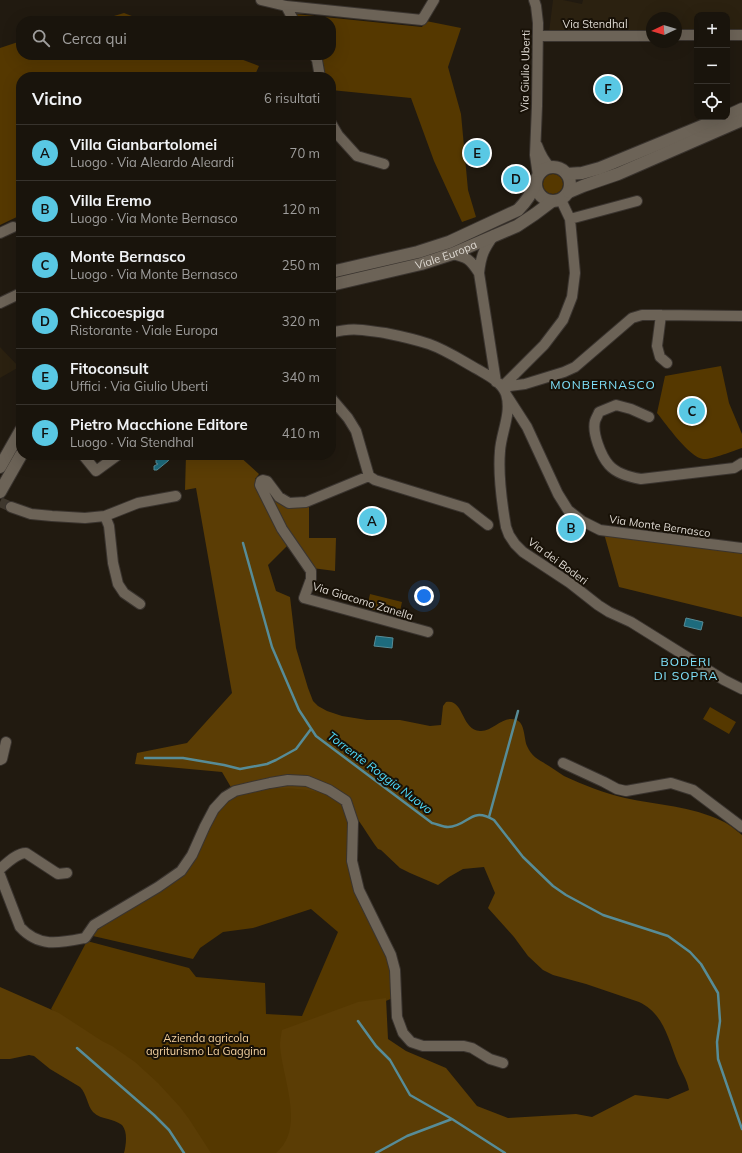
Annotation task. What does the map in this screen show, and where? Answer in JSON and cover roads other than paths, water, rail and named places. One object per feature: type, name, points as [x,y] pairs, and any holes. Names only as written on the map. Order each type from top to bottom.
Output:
[{"type":"street","points":[[261,0],[286,6],[422,20],[434,0]]},
{"type":"street","name":"Via Giulio Uberti","points":[[534,0],[538,15],[535,160],[537,179]]},
{"type":"street","points":[[286,6],[291,16]]},
{"type":"street","points":[[682,35],[694,35]]},
{"type":"street","points":[[730,35],[742,35]]},
{"type":"street","name":"Via Stendhal","points":[[538,36],[646,36]]},
{"type":"street","points":[[317,60],[319,72]]},
{"type":"street","points":[[730,115],[742,110]]},
{"type":"street","points":[[567,174],[590,172],[717,120]]},
{"type":"street","name":"Viale Europa","points":[[336,284],[421,264],[452,254],[517,226],[560,198],[583,186],[618,174],[742,120]]},
{"type":"street","points":[[336,132],[357,156],[384,164]]},
{"type":"street","name":"Via Giulio Uberti","points":[[536,143],[542,156],[550,167]]},
{"type":"street","points":[[537,179],[536,187],[541,197],[545,200],[560,198],[571,183],[567,174],[560,168],[550,167]]},
{"type":"street","name":"Viale Europa","points":[[336,271],[418,252],[449,242],[518,210],[531,194],[541,172],[550,167]]},
{"type":"street","points":[[502,388],[544,345],[563,320],[572,297],[575,273],[570,219],[560,198]]},
{"type":"street","points":[[570,219],[637,201]]},
{"type":"street","points":[[0,233],[13,227]]},
{"type":"street","name":"Via Monte Bernasco","points":[[494,235],[482,256],[479,273],[502,388],[527,427],[558,494],[568,510],[582,521],[600,530],[742,548]]},
{"type":"street","points":[[452,254],[469,259],[479,273]]},
{"type":"street","points":[[0,303],[16,295]]},
{"type":"street","points":[[336,332],[358,329],[410,338],[430,344],[449,353],[502,388],[525,384],[575,367],[632,318],[642,315],[741,316]]},
{"type":"street","points":[[661,315],[657,346],[660,357],[667,363]]},
{"type":"street","name":"Via dei Boderi","points":[[502,388],[507,403],[500,450],[500,468],[506,527],[515,544],[523,552],[570,583],[598,605],[631,622],[724,680],[742,689]]},
{"type":"street","points":[[336,404],[348,418],[356,432],[369,476],[375,480],[466,508],[488,525]]},
{"type":"street","points":[[649,417],[631,409],[616,405],[599,412],[595,421],[595,434],[602,453],[610,466],[627,477],[641,479],[719,470],[734,468],[742,463]]},
{"type":"street","points":[[0,467],[16,439]]},
{"type":"street","points":[[0,492],[18,460]]},
{"type":"street","points":[[87,460],[96,471],[111,460]]},
{"type":"street","name":"Via Giacomo Zanella","points":[[369,476],[306,502],[289,503],[279,497],[267,481],[261,481],[260,485],[282,530],[311,571],[311,579],[304,598],[428,632]]},
{"type":"street","points":[[11,507],[31,514],[85,518],[106,516],[138,503],[176,496]]},
{"type":"street","points":[[106,516],[109,526],[113,563],[118,584],[124,593],[140,604]]},
{"type":"street","points":[[0,760],[2,759],[6,742]]},
{"type":"street","points":[[563,763],[617,789],[626,791],[671,783],[693,790],[742,827]]},
{"type":"street","points":[[0,875],[20,927],[24,932],[41,941],[52,943],[85,938],[94,925],[158,887],[180,871],[192,855],[214,809],[225,797],[235,791],[270,783],[288,780],[307,781],[329,790],[346,801],[353,822],[352,861],[359,890],[391,955],[395,970],[397,1017],[403,1033],[412,1042],[423,1046],[464,1046],[472,1048],[490,1059],[503,1062]]},
{"type":"street","points":[[0,869],[18,855],[26,853],[58,874],[67,872]]},
{"type":"water","points":[[156,460],[169,460],[157,470],[154,470],[154,466],[158,464],[156,463]]},
{"type":"water","points":[[686,618],[703,622],[701,630],[684,626]]},
{"type":"water","points":[[376,636],[393,638],[392,648],[374,646]]},
{"type":"waterway","name":"Torrente Roggia Nuovo","points":[[243,543],[272,647],[299,710],[316,736],[432,823],[446,827],[455,826],[474,816],[480,815],[494,820],[523,857],[553,886],[566,895],[603,915],[668,936],[690,952],[701,964],[718,993],[720,1021],[717,1042],[718,1059],[742,1129]]},
{"type":"waterway","points":[[489,817],[518,711]]},
{"type":"waterway","points":[[145,758],[183,758],[240,769],[267,764],[296,749],[311,729]]},
{"type":"waterway","points":[[358,1021],[376,1046],[390,1060],[410,1095],[452,1119],[505,1153]]},
{"type":"waterway","points":[[77,1048],[154,1115],[169,1130],[184,1153]]},
{"type":"waterway","points":[[376,1153],[407,1136],[452,1119]]},
{"type":"tunnel","points":[[0,502],[11,507]]},
{"type":"place","name":"Pietro Macchione Editore","points":[[608,89]]},
{"type":"place","name":"Fitoconsult","points":[[477,153]]},
{"type":"place","name":"Chiccoespiga","points":[[516,179]]},
{"type":"place","name":"Monte Bernasco","points":[[692,411]]},
{"type":"place","name":"Villa Gianbartolomei","points":[[372,521]]},
{"type":"place","name":"Villa Eremo","points":[[571,528]]},
{"type":"district","name":"MONBERNASCO","points":[[603,385]]},
{"type":"district","name":"BODERI DI SOPRA","points":[[686,669]]},
{"type":"park label","name":"Azienda agricola agriturismo La Gaggina","points":[[206,1044]]}]
